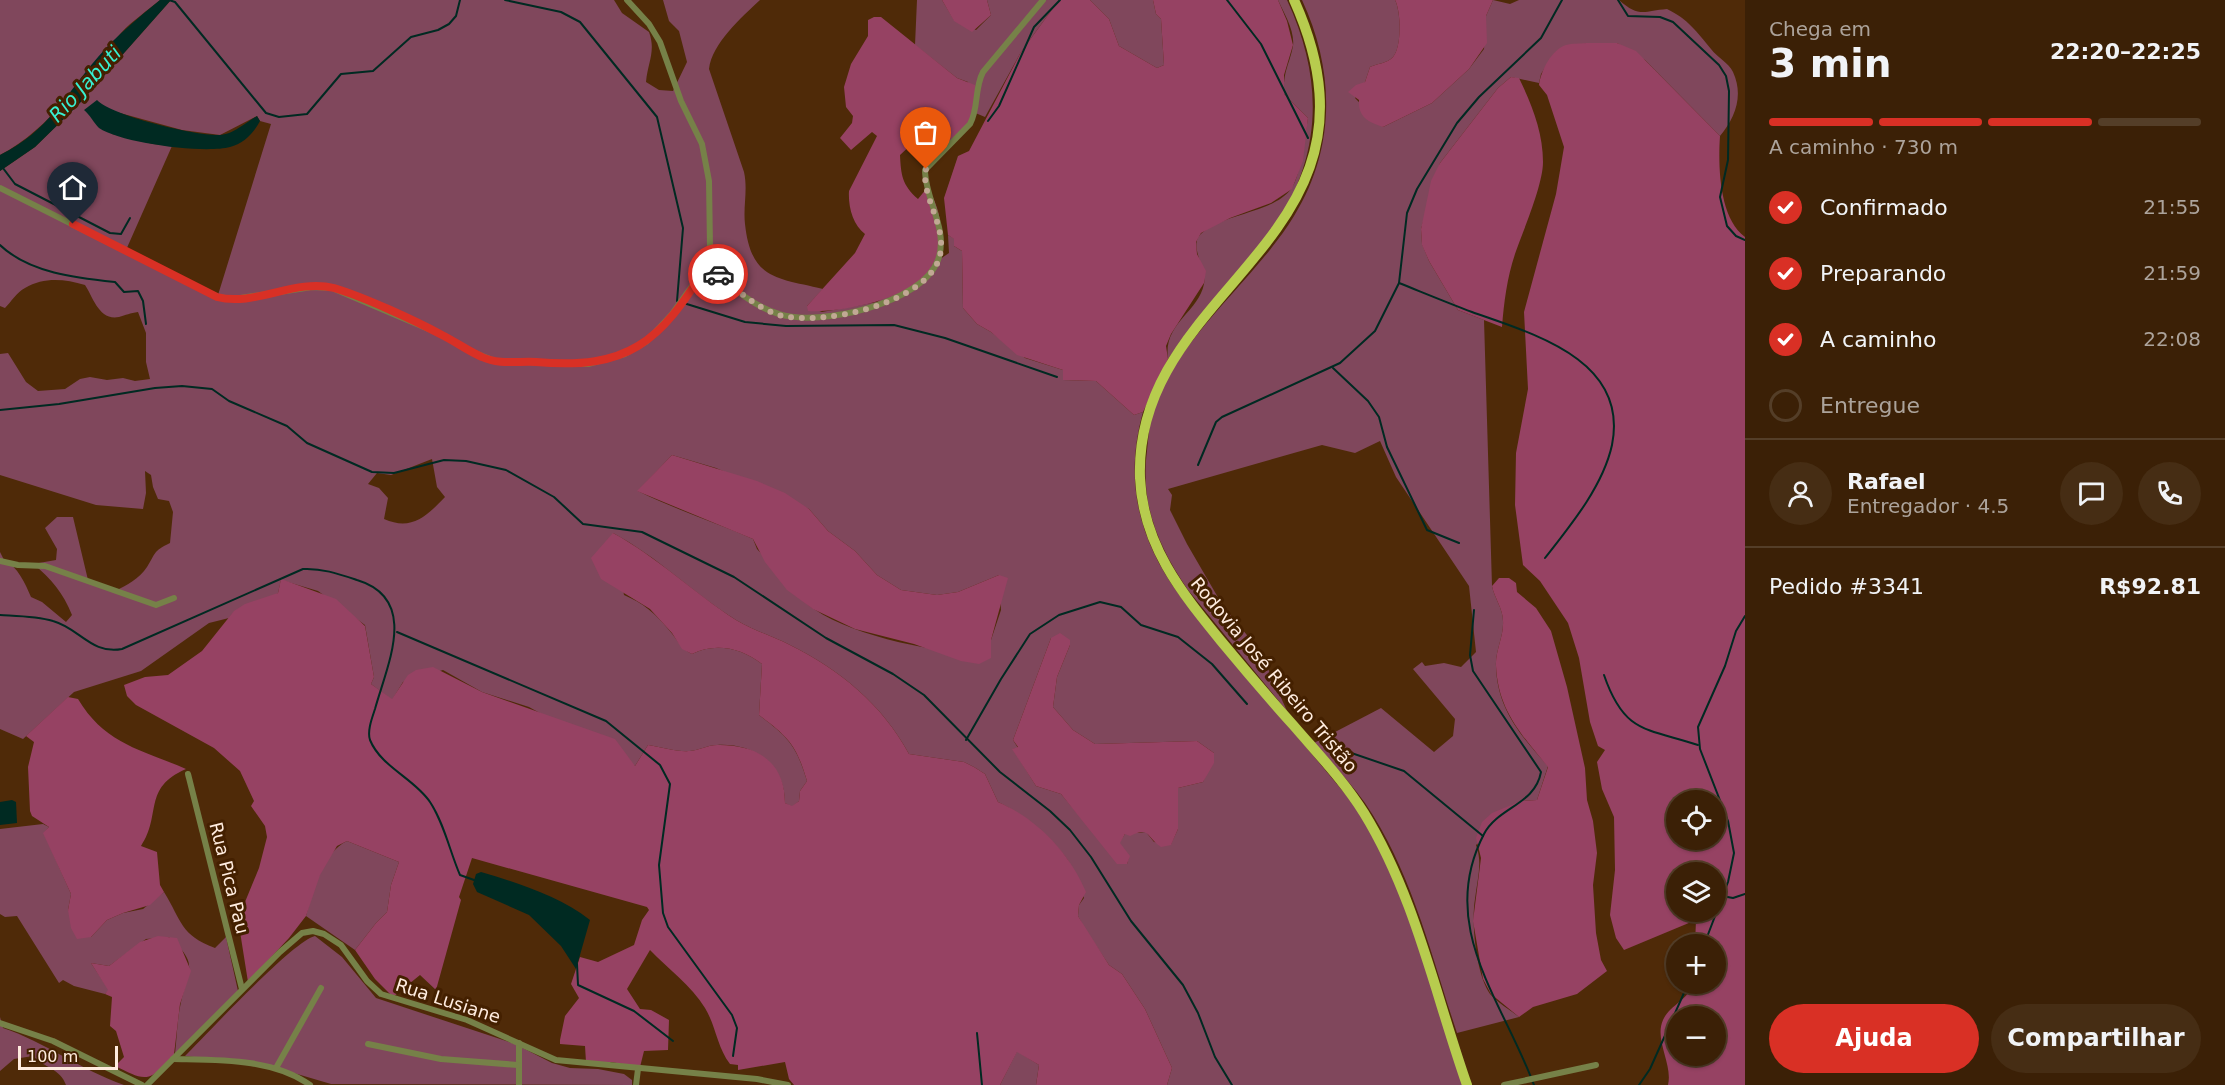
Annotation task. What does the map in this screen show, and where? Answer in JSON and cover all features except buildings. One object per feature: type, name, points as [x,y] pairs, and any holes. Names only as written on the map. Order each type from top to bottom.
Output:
[{"type":"main road","name":"Rodovia José Ribeiro Tristão","points":[[1294,0],[1312,46],[1319,85],[1320,126],[1311,168],[1281,225],[1196,330],[1164,381],[1146,426],[1141,465],[1144,513],[1158,554],[1185,597],[1334,772],[1378,838],[1412,917],[1467,1085]]},
{"type":"street","points":[[0,188],[210,295],[234,299],[312,287],[332,288],[438,333],[470,351],[495,361],[580,365],[625,354],[646,342],[662,327],[707,265],[710,247],[709,181],[702,144],[681,101],[660,42],[649,24],[627,0]]},
{"type":"street","points":[[707,265],[751,301],[787,316],[854,312],[894,300],[922,284],[935,267],[942,246],[926,170],[969,124],[976,111],[978,83],[983,72],[1043,0]]},
{"type":"street","points":[[0,561],[18,565],[45,566],[99,583],[151,604],[161,605],[174,598]]},
{"type":"street","name":"Rua Pica Pau","points":[[188,774],[242,989]]},
{"type":"street","name":"Rua Lusiane","points":[[147,1085],[297,936],[307,931],[319,932],[341,945],[367,981],[381,994],[467,1020],[556,1060],[766,1080],[788,1085]]},
{"type":"street","points":[[276,1068],[321,988]]},
{"type":"street","points":[[0,1023],[53,1041],[142,1085]]},
{"type":"street","points":[[519,1043],[519,1085]]},
{"type":"street","points":[[369,1044],[441,1059],[518,1065]]},
{"type":"street","points":[[173,1059],[223,1061],[276,1068],[297,1076],[310,1085]]},
{"type":"street","points":[[1504,1085],[1596,1065]]},
{"type":"street","points":[[636,1085],[639,1069]]},
{"type":"shaded area","points":[[0,0],[160,0],[121,33],[66,100],[36,131],[0,155]]},
{"type":"shaded area","points":[[171,0],[614,0],[622,13],[649,32],[652,51],[646,82],[659,90],[673,91],[687,62],[679,31],[669,21],[663,0],[760,0],[722,40],[711,59],[709,69],[744,172],[745,224],[753,256],[769,273],[792,282],[823,289],[807,306],[822,312],[877,302],[949,253],[948,235],[955,239],[954,246],[962,251],[963,308],[977,324],[1025,358],[1063,370],[1063,380],[1096,381],[1134,415],[1143,412],[1137,437],[1135,485],[1145,531],[1154,553],[1180,596],[1356,807],[1405,908],[1464,1085],[1167,1085],[1172,1068],[1145,1009],[1122,974],[1109,965],[1078,916],[1079,905],[1084,898],[1070,865],[1058,848],[1042,833],[1024,818],[998,802],[985,774],[964,762],[909,754],[886,719],[843,677],[790,645],[736,620],[645,553],[613,533],[624,595],[654,614],[679,644],[692,654],[710,648],[728,648],[746,654],[762,664],[759,715],[790,743],[807,781],[800,791],[799,801],[792,807],[785,803],[780,777],[773,767],[755,752],[743,748],[717,745],[685,751],[648,745],[635,766],[529,707],[482,692],[443,670],[403,682],[392,700],[371,684],[374,677],[365,625],[318,591],[281,580],[278,593],[272,597],[239,609],[229,618],[209,623],[141,671],[74,692],[23,739],[0,729],[0,552],[4,560],[20,576],[31,597],[42,602],[66,622],[72,615],[65,600],[46,575],[33,564],[56,560],[57,549],[45,528],[57,517],[73,517],[88,580],[115,591],[137,578],[158,550],[170,543],[173,512],[169,501],[158,499],[151,475],[145,471],[146,493],[143,509],[96,505],[0,475],[0,354],[8,353],[26,382],[38,391],[65,389],[80,379],[90,377],[107,380],[123,378],[135,381],[150,379],[146,362],[146,333],[138,312],[119,317],[106,315],[98,307],[85,285],[62,280],[39,282],[22,290],[5,308],[0,306],[0,171],[35,147],[78,105]],"holes":[[[97,101],[109,110],[182,130],[220,135],[257,116],[260,121],[271,124],[218,295],[126,250],[172,146],[112,134]],[[672,455],[716,468],[809,509],[828,531],[855,551],[877,575],[901,590],[937,595],[958,592],[999,575],[1001,610],[991,640],[991,658],[899,642],[875,636],[832,619],[799,597],[757,549],[753,539],[638,491]],[[432,459],[437,487],[445,497],[431,511],[410,523],[384,519],[388,498],[379,488],[368,484],[377,473],[391,475]],[[1051,638],[1070,645],[1057,677],[1053,707],[1073,730],[1095,744],[1197,741],[1214,753],[1203,782],[1178,788],[1178,829],[1171,844],[1154,842],[1146,832],[1125,834],[1119,843],[1129,856],[1127,864],[1083,820],[1061,794],[1036,786],[1013,749],[1018,748],[1013,740]]]},
{"type":"shaded area","points":[[917,0],[942,0],[954,20],[976,30],[991,15],[987,0],[1059,0],[1021,52],[985,117],[973,112],[968,82],[957,78],[915,45]]},
{"type":"shaded area","points":[[942,0],[987,0],[991,15],[972,32],[954,21]]},
{"type":"shaded area","points":[[1059,0],[1090,0],[1109,19],[1119,46],[1157,68],[1164,65],[1161,19],[1156,14],[1153,0],[1278,0],[1287,21],[1293,45],[1284,75],[1284,94],[1308,118],[1303,161],[1292,189],[1271,203],[1230,218],[1201,233],[1196,242],[1197,254],[1206,271],[1204,283],[1171,334],[1166,346],[1168,359],[1143,412],[1134,415],[1096,381],[1063,380],[1063,370],[1017,355],[991,332],[977,324],[963,308],[962,251],[954,246],[954,239],[948,235],[944,198],[958,156],[969,151],[1021,52]]},
{"type":"shaded area","points":[[1090,0],[1153,0],[1156,14],[1161,19],[1164,65],[1157,68],[1119,46],[1109,19]]},
{"type":"shaded area","points":[[1278,0],[1287,0],[1299,30],[1312,88],[1309,146],[1301,175],[1289,203],[1260,248],[1168,359],[1171,336],[1201,294],[1204,284],[1196,244],[1198,238],[1212,226],[1261,208],[1283,197],[1291,189],[1297,175],[1308,118],[1284,94],[1285,74],[1293,40]]},
{"type":"shaded area","points":[[1302,0],[1395,0],[1400,29],[1396,52],[1388,61],[1370,67],[1365,82],[1355,98],[1383,127],[1432,103],[1469,69],[1484,49],[1486,16],[1493,0],[1510,4],[1519,0],[1619,0],[1626,6],[1642,12],[1667,9],[1686,22],[1729,66],[1738,90],[1734,114],[1720,136],[1645,60],[1617,43],[1586,43],[1546,66],[1539,83],[1511,77],[1498,88],[1440,163],[1421,229],[1422,244],[1429,261],[1458,310],[1484,320],[1492,586],[1503,621],[1496,660],[1497,681],[1512,721],[1548,766],[1537,800],[1521,801],[1476,845],[1479,865],[1474,921],[1481,974],[1490,994],[1519,1017],[1457,1033],[1419,915],[1396,857],[1365,803],[1314,743],[1381,708],[1434,752],[1453,736],[1455,719],[1413,669],[1422,662],[1425,666],[1444,663],[1461,667],[1476,652],[1469,586],[1396,477],[1380,441],[1355,453],[1322,445],[1168,489],[1172,495],[1170,510],[1187,544],[1223,606],[1260,651],[1287,711],[1177,574],[1160,541],[1146,489],[1151,419],[1161,391],[1175,365],[1194,339],[1277,241],[1308,190],[1318,164],[1324,136],[1325,82],[1321,54]]},
{"type":"shaded area","points":[[1395,0],[1493,0],[1486,16],[1487,43],[1469,69],[1432,103],[1383,127],[1362,115],[1359,100],[1348,92],[1356,85],[1365,82],[1370,67],[1388,61],[1396,52],[1400,29]]},
{"type":"shaded area","points":[[881,17],[957,78],[975,85],[977,93],[974,111],[965,128],[951,141],[944,145],[929,146],[915,141],[900,155],[902,174],[909,189],[918,199],[927,188],[934,199],[938,213],[941,227],[940,240],[931,271],[905,291],[872,303],[838,310],[808,311],[807,306],[855,253],[865,234],[857,226],[852,215],[849,191],[877,136],[872,132],[851,150],[840,138],[852,123],[853,116],[846,107],[844,87],[851,64],[868,36],[868,20]]},
{"type":"shaded area","points":[[1617,43],[1636,51],[1720,136],[1720,176],[1725,205],[1736,228],[1745,237],[1745,1085],[1668,1085],[1667,1066],[1726,1066],[1726,1006],[1675,1006],[1687,994],[1726,994],[1726,934],[1695,934],[1696,922],[1726,922],[1726,862],[1666,862],[1666,922],[1691,922],[1624,950],[1616,938],[1610,915],[1615,870],[1614,817],[1602,789],[1597,762],[1605,750],[1598,746],[1590,722],[1579,658],[1568,623],[1540,581],[1523,565],[1515,505],[1516,453],[1528,389],[1524,312],[1556,194],[1564,147],[1547,95],[1539,85],[1544,68],[1551,56],[1571,44]]},
{"type":"shaded area","points":[[1511,77],[1519,78],[1532,109],[1539,129],[1543,162],[1536,195],[1510,272],[1502,327],[1458,310],[1429,261],[1422,245],[1421,229],[1431,181],[1440,163],[1498,88]]},
{"type":"shaded area","points":[[672,455],[757,481],[785,493],[809,509],[828,531],[855,551],[877,575],[901,590],[937,595],[958,592],[999,575],[1008,578],[991,640],[991,658],[979,664],[961,661],[914,644],[855,629],[813,609],[787,590],[765,562],[753,539],[637,491]]},
{"type":"shaded area","points":[[613,533],[645,553],[736,620],[790,645],[843,677],[886,719],[909,754],[964,762],[985,774],[998,802],[1026,818],[1050,838],[1071,863],[1086,892],[1079,905],[1078,916],[1109,965],[1122,974],[1145,1009],[1172,1068],[1167,1085],[1036,1085],[1039,1065],[1017,1052],[1000,1085],[794,1085],[789,1079],[785,1062],[738,1070],[738,1065],[730,1064],[700,1000],[650,950],[627,989],[640,1009],[651,1010],[669,1020],[668,1050],[644,1051],[640,1067],[611,1062],[586,1062],[585,1046],[560,1044],[565,1016],[579,998],[571,984],[580,957],[598,962],[634,945],[642,920],[649,910],[647,907],[472,858],[459,897],[461,900],[436,990],[420,975],[393,997],[375,979],[355,950],[387,912],[391,885],[399,862],[347,841],[337,846],[320,875],[306,916],[248,982],[238,919],[259,868],[267,837],[265,826],[251,806],[254,801],[240,771],[214,748],[136,705],[127,696],[124,685],[145,677],[168,675],[202,651],[234,611],[245,604],[278,593],[281,579],[336,599],[365,626],[374,677],[371,684],[392,699],[408,675],[416,670],[433,667],[482,692],[615,739],[635,766],[648,745],[685,751],[714,745],[731,746],[756,752],[774,766],[784,789],[785,803],[792,806],[799,801],[800,791],[807,781],[799,758],[784,736],[759,715],[762,664],[746,654],[728,648],[710,648],[692,654],[682,649],[672,633],[650,609],[601,579],[591,558]]},
{"type":"shaded area","points":[[1499,578],[1509,578],[1516,583],[1517,592],[1536,608],[1551,631],[1567,687],[1585,768],[1587,800],[1593,821],[1597,853],[1593,885],[1596,933],[1601,960],[1607,971],[1577,994],[1533,1007],[1519,1017],[1491,994],[1483,979],[1473,921],[1481,858],[1476,838],[1482,822],[1492,813],[1521,801],[1537,800],[1548,767],[1513,721],[1501,696],[1496,660],[1503,621],[1492,586]]},
{"type":"shaded area","points":[[1060,633],[1070,640],[1070,645],[1057,677],[1053,707],[1073,730],[1095,744],[1197,741],[1214,753],[1214,763],[1203,782],[1178,788],[1178,829],[1171,845],[1161,847],[1145,832],[1130,836],[1125,834],[1120,843],[1130,856],[1127,864],[1117,864],[1061,794],[1036,786],[1012,749],[1018,747],[1013,740],[1051,638]]},
{"type":"shaded area","points":[[68,697],[78,699],[100,726],[112,736],[186,769],[172,776],[163,785],[155,803],[151,824],[141,846],[157,852],[160,885],[164,892],[150,905],[107,920],[91,937],[77,939],[71,928],[68,910],[71,894],[43,833],[49,827],[32,816],[30,811],[28,767],[34,742],[26,736]]},
{"type":"shaded area","points":[[43,824],[49,827],[44,833],[71,894],[68,910],[91,937],[107,920],[123,913],[143,909],[164,892],[183,926],[195,938],[215,948],[226,937],[238,991],[175,1054],[180,1008],[189,967],[185,954],[169,937],[146,939],[109,966],[91,963],[109,990],[105,994],[74,986],[63,980],[59,983],[17,916],[5,917],[0,914],[0,829]]},
{"type":"shaded area","points":[[347,841],[399,862],[391,885],[387,912],[355,950],[306,916],[315,885],[325,864],[331,854]]},
{"type":"shaded area","points":[[158,936],[177,938],[191,971],[180,1004],[173,1063],[165,1064],[153,1075],[142,1077],[115,1066],[124,1057],[116,1031],[110,1026],[112,997],[105,994],[108,990],[91,963],[109,966],[140,942]]},
{"type":"shaded area","points":[[315,936],[342,957],[376,998],[515,1044],[552,1063],[570,1068],[598,1069],[624,1074],[632,1080],[632,1085],[331,1084],[270,1066],[185,1056],[288,954]]},
{"type":"shaded area","points":[[1666,1015],[1666,1061],[1661,1036]]},
{"type":"shaded area","points":[[0,1017],[3,1028],[124,1085],[66,1085],[60,1075],[33,1056],[14,1059],[0,1071]]},
{"type":"shaded area","points":[[1017,1051],[1039,1065],[1036,1085],[1000,1085]]},
{"type":"water","name":"Rio Jabuti","points":[[160,0],[171,0],[78,105],[35,147],[0,171],[0,155],[32,135],[55,111],[105,49]]},
{"type":"water","points":[[97,100],[136,118],[174,129],[208,134],[229,133],[257,116],[260,121],[248,137],[230,147],[202,149],[163,146],[125,138],[99,128],[84,110]]},
{"type":"water","points":[[12,800],[16,802],[17,823],[0,825],[0,802]]},
{"type":"water","points":[[481,872],[552,897],[590,920],[576,969],[561,946],[529,915],[477,892],[473,884],[476,874]]},
{"type":"waterway","points":[[169,0],[175,2],[266,113],[279,117],[307,114],[341,74],[373,71],[411,37],[438,30],[449,24],[456,16],[460,0]]},
{"type":"waterway","points":[[505,0],[561,12],[580,22],[657,117],[683,228],[677,301],[745,322],[786,326],[894,325],[945,338],[1057,377]]},
{"type":"waterway","points":[[988,121],[999,106],[1034,27],[1060,0]]},
{"type":"waterway","points":[[1227,0],[1261,44],[1308,138]]},
{"type":"waterway","points":[[1198,465],[1216,422],[1222,417],[1340,363],[1375,331],[1399,283],[1407,213],[1417,189],[1457,123],[1479,97],[1541,38],[1562,0]]},
{"type":"waterway","points":[[1618,0],[1628,16],[1660,17],[1673,22],[1719,65],[1726,76],[1729,91],[1728,160],[1720,197],[1727,226],[1736,236],[1745,240]]},
{"type":"waterway","points":[[0,164],[15,184],[110,233],[121,234],[130,218]]},
{"type":"waterway","points":[[0,245],[25,262],[39,268],[70,276],[115,282],[124,292],[138,291],[143,301],[146,324]]},
{"type":"waterway","points":[[1399,283],[1548,341],[1572,355],[1592,371],[1606,391],[1613,416],[1612,445],[1608,460],[1585,505],[1545,558]]},
{"type":"waterway","points":[[1333,368],[1368,401],[1379,417],[1387,447],[1427,530],[1459,543]]},
{"type":"waterway","points":[[0,410],[59,404],[155,388],[182,386],[212,389],[229,401],[287,426],[307,443],[372,472],[394,473],[444,460],[466,461],[506,470],[554,497],[583,524],[642,532],[734,577],[826,638],[893,674],[924,695],[1000,772],[1050,811],[1070,830],[1091,857],[1131,921],[1183,985],[1198,1013],[1215,1057],[1232,1085]]},
{"type":"waterway","points":[[0,615],[53,621],[71,629],[94,645],[111,650],[122,649],[303,569],[317,569],[337,574],[376,589],[388,602],[394,618],[394,635],[386,673],[370,725],[370,740],[382,758],[416,786],[430,802],[443,828],[460,875],[474,880]]},
{"type":"waterway","points":[[966,740],[1030,634],[1059,615],[1100,602],[1121,607],[1141,625],[1178,637],[1212,664],[1247,704]]},
{"type":"waterway","points":[[1474,610],[1470,655],[1473,671],[1541,772],[1532,792],[1498,818],[1484,834],[1471,868],[1467,900],[1471,932],[1479,962],[1534,1085]]},
{"type":"waterway","points":[[1708,934],[1728,882],[1734,853],[1728,821],[1700,749],[1698,727],[1725,666],[1736,631],[1745,616]]},
{"type":"waterway","points":[[397,632],[606,721],[660,765],[670,784],[659,865],[663,913],[668,927],[732,1015],[737,1028],[733,1056]]},
{"type":"waterway","points":[[1604,675],[1620,708],[1629,718],[1650,731],[1698,745]]},
{"type":"waterway","points":[[1331,746],[1404,771],[1483,836]]},
{"type":"waterway","points":[[1726,897],[1733,898],[1745,894]]},
{"type":"waterway","points":[[577,964],[578,985],[634,1011],[673,1041]]},
{"type":"waterway","points":[[1639,1085],[1650,1069],[1684,994]]},
{"type":"waterway","points":[[977,1033],[982,1085]]},
{"type":"way so far","points":[[718,274],[760,307],[782,316],[823,316],[854,312],[884,304],[909,293],[927,279],[935,267],[942,246],[926,169]]},
{"type":"route","points":[[73,224],[201,291],[217,297],[234,299],[312,287],[332,288],[438,333],[482,357],[501,362],[580,365],[625,354],[646,342],[662,327],[707,265],[718,274]]}]
